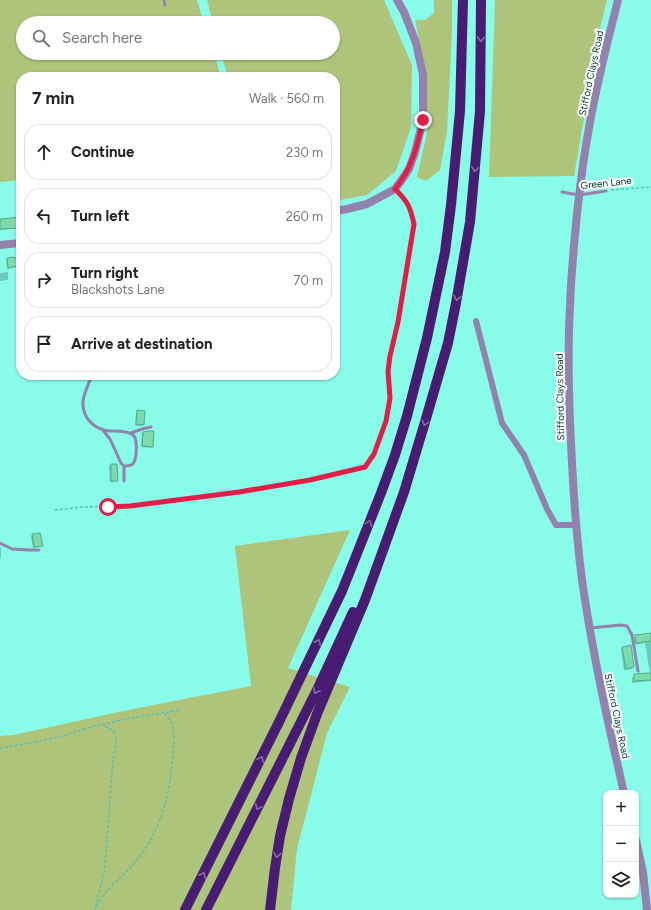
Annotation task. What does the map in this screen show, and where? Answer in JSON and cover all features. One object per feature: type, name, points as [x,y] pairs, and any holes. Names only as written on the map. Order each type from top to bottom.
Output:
[{"type":"highway","points":[[185,910],[279,722],[342,591],[381,493],[403,429],[427,338],[447,236],[460,111],[463,0]]},
{"type":"highway","points":[[270,910],[280,836],[301,758],[314,722],[365,600],[414,461],[448,342],[464,263],[470,222],[480,111],[481,0]]},
{"type":"highway","points":[[206,910],[334,653],[395,515]]},
{"type":"street","points":[[340,210],[367,204],[395,189],[409,169],[415,152],[423,120],[422,75],[416,43],[404,12],[397,0]]},
{"type":"street","name":"Stifford Clays Road","points":[[618,0],[599,78],[588,135],[579,195],[573,255],[569,349],[570,422],[576,525],[582,581],[595,659],[623,790]]},
{"type":"street","points":[[0,245],[16,243]]},
{"type":"street","points":[[476,321],[502,423],[524,455],[547,509],[556,525],[576,525]]},
{"type":"street","points":[[639,854],[643,872],[647,910]]},
{"type":"lane","points":[[164,0],[165,5]]},
{"type":"lane","points":[[344,472],[365,467],[374,454],[386,421],[390,398],[388,371],[398,322],[414,224],[411,209],[404,198],[395,189]]},
{"type":"lane","name":"Green Lane","points":[[562,192],[579,195],[606,191]]},
{"type":"lane","points":[[90,380],[83,400],[84,412],[93,425],[102,429],[131,433],[151,427]]},
{"type":"lane","points":[[102,429],[110,439],[121,463],[124,466],[124,481]]},
{"type":"lane","points":[[124,466],[129,466],[132,464],[137,446],[136,440],[131,433]]},
{"type":"lane","points":[[0,543],[12,549],[39,550]]},
{"type":"lane","points":[[590,628],[621,625],[628,626],[632,635],[638,671]]},
{"type":"path","name":"Green Lane","points":[[606,191],[651,186]]},
{"type":"path","points":[[55,510],[83,507],[130,506],[239,492],[310,480],[344,472]]},
{"type":"path","points":[[0,748],[36,742],[131,718],[181,710]]},
{"type":"path","points":[[95,910],[106,891],[137,860],[157,827],[168,787],[174,739],[172,724],[164,713]]},
{"type":"path","points":[[95,910],[105,867],[113,759],[116,743],[114,733],[111,729],[102,725]]},
{"type":"green space","points":[[0,0],[197,0],[202,16],[16,16],[16,60],[216,60],[220,72],[16,72],[16,180],[0,182]]},
{"type":"green space","points":[[207,0],[384,0],[412,65],[411,127],[396,171],[367,195],[340,200],[340,72],[227,72],[223,60],[340,60],[340,16],[211,16]]},
{"type":"green space","points":[[434,0],[452,0],[452,32],[447,132],[440,170],[426,181],[417,177],[427,133],[426,72],[415,20],[425,20],[434,13]]},
{"type":"green space","points":[[495,0],[607,0],[598,37],[574,176],[489,177]]},
{"type":"green space","points":[[350,530],[288,668],[350,687],[327,733],[297,849],[291,910],[0,910],[0,736],[13,735],[128,710],[251,686],[235,546]]},
{"type":"building","points":[[16,217],[16,228],[0,229],[0,219]]},
{"type":"building","points":[[7,258],[16,258],[16,266],[8,268]]},
{"type":"building","points":[[137,410],[145,411],[144,425],[136,424]]},
{"type":"building","points":[[154,431],[153,447],[142,446],[143,432]]},
{"type":"building","points":[[111,464],[117,464],[118,481],[111,481]]},
{"type":"building","points":[[40,533],[43,546],[34,547],[32,534]]},
{"type":"building","points":[[651,633],[651,641],[636,643],[635,635]]},
{"type":"building","points":[[631,645],[634,667],[626,669],[622,647]]},
{"type":"building","points":[[651,673],[651,680],[634,681],[634,674]]},
{"type":"route","points":[[108,507],[130,506],[239,492],[310,480],[365,467],[374,454],[386,421],[390,398],[388,371],[390,356],[398,322],[414,224],[411,209],[404,198],[395,189],[409,169],[423,120]]}]
